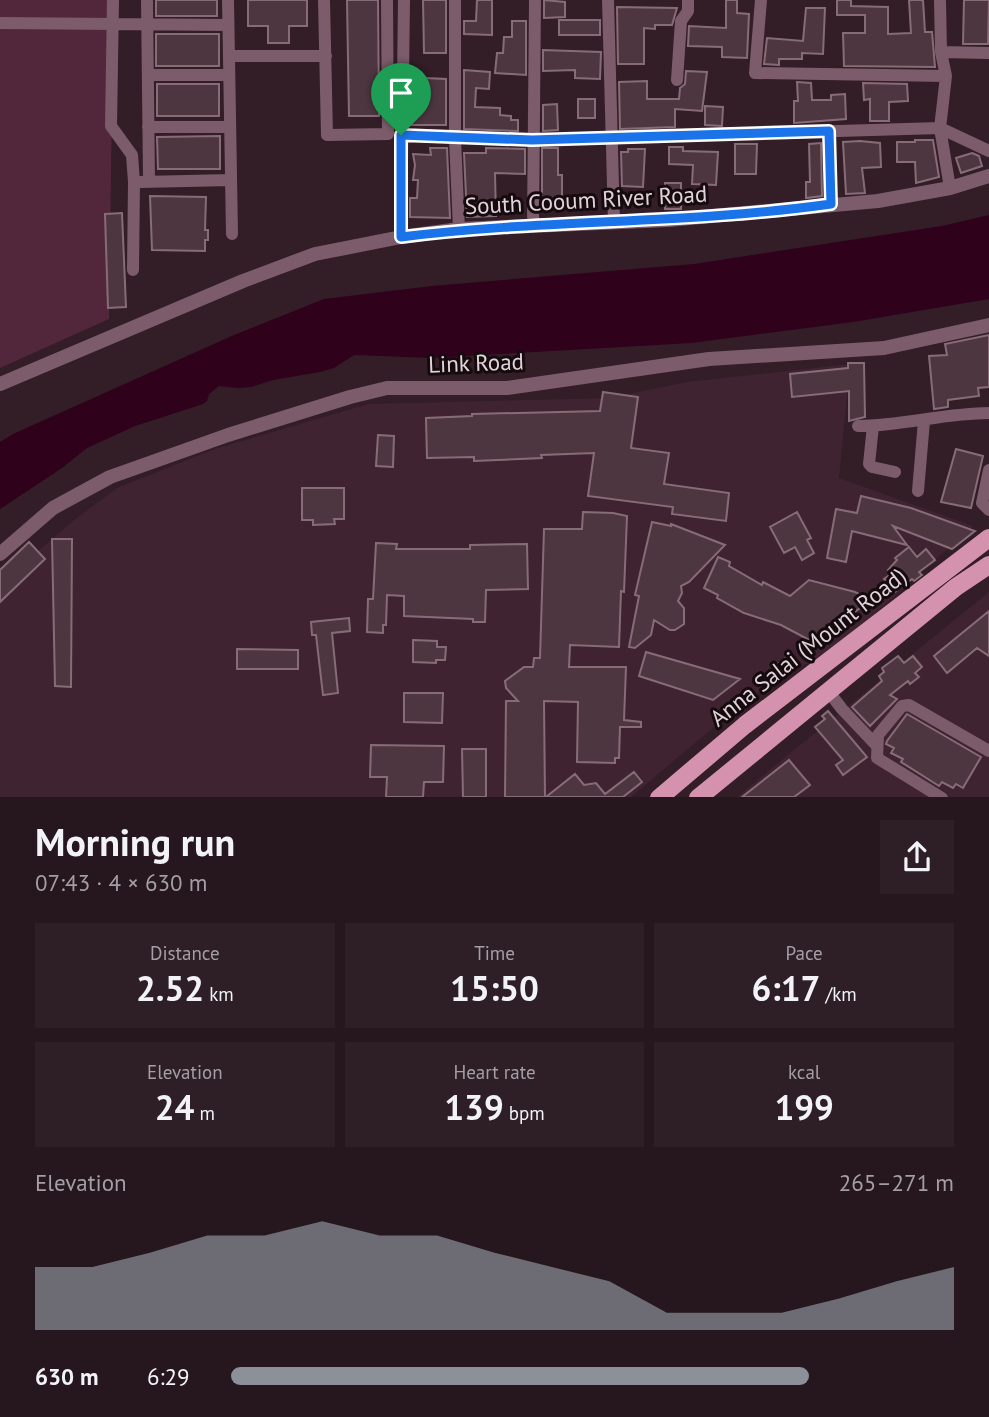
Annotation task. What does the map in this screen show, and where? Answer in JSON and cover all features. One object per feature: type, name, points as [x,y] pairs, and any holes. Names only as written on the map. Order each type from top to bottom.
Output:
[{"type":"main road","name":"Anna Salai (Mount Road)","points":[[659,797],[745,725],[989,538]]},
{"type":"main road","name":"Anna Salai (Mount Road)","points":[[698,797],[956,587],[989,565]]},
{"type":"main road","points":[[712,755],[728,773]]},
{"type":"street","points":[[113,0],[111,126],[132,155],[133,270]]},
{"type":"street","points":[[147,0],[149,180]]},
{"type":"street","points":[[228,0],[232,233]]},
{"type":"street","points":[[324,0],[327,135],[388,134],[387,1]]},
{"type":"street","points":[[401,237],[404,0]]},
{"type":"street","points":[[455,0],[454,139],[459,229]]},
{"type":"street","points":[[533,225],[535,0]]},
{"type":"street","points":[[608,0],[614,222]]},
{"type":"street","points":[[677,80],[681,21],[688,11],[688,0]]},
{"type":"street","points":[[761,0],[755,73],[946,76]]},
{"type":"street","points":[[940,0],[941,52],[946,76],[940,128],[950,188]]},
{"type":"street","points":[[0,23],[228,25]]},
{"type":"street","points":[[941,52],[989,53]]},
{"type":"street","points":[[229,56],[326,57]]},
{"type":"street","points":[[148,75],[229,75]]},
{"type":"street","points":[[148,127],[230,127]]},
{"type":"street","points":[[401,135],[454,139],[611,139],[940,128],[989,151]]},
{"type":"street","points":[[829,131],[831,204]]},
{"type":"street","name":"South Cooum River Road","points":[[0,384],[243,281],[315,254],[459,229],[668,220],[878,201],[950,188],[989,176]]},
{"type":"street","points":[[134,182],[231,180]]},
{"type":"street","name":"Link Road","points":[[0,554],[53,508],[110,477],[228,435],[387,388],[507,388],[709,359],[884,348],[989,325]]},
{"type":"street","points":[[858,426],[924,421],[965,413],[989,413]]},
{"type":"street","points":[[918,491],[924,421]]},
{"type":"street","points":[[873,426],[869,464],[895,472]]},
{"type":"street","points":[[989,470],[982,503],[989,510]]},
{"type":"street","points":[[829,692],[876,745]]},
{"type":"street","points":[[942,797],[877,758],[878,735],[905,704],[989,751]]},
{"type":"shaded area","points":[[0,0],[112,0],[113,30],[109,319],[0,368]]},
{"type":"shaded area","points":[[989,215],[989,299],[853,322],[691,343],[432,358],[354,355],[334,368],[320,372],[273,380],[251,387],[219,386],[209,394],[203,404],[135,426],[87,448],[0,509],[0,442],[234,335],[324,299],[432,286],[694,264],[942,226]]},
{"type":"shaded area","points":[[850,364],[839,478],[973,526],[843,642],[746,700],[631,797],[0,797],[0,584],[73,521],[117,488],[215,449],[368,404],[610,398],[687,382]]},
{"type":"shaded area","points":[[989,592],[989,797],[737,797]]},
{"type":"building","points":[[156,0],[217,0],[217,16],[156,16]]},
{"type":"building","points":[[248,0],[307,0],[307,26],[289,26],[289,43],[268,43],[268,26],[248,26]]},
{"type":"building","points":[[347,0],[378,0],[379,116],[349,116]]},
{"type":"building","points":[[423,0],[446,0],[446,53],[424,53]]},
{"type":"building","points":[[477,0],[492,0],[492,35],[464,34],[464,21],[476,21]]},
{"type":"building","points":[[544,0],[565,2],[565,17],[544,18]]},
{"type":"building","points":[[726,0],[737,0],[737,13],[749,14],[747,58],[722,57],[722,47],[688,46],[689,26],[726,28]]},
{"type":"building","points":[[837,0],[851,0],[851,6],[888,7],[888,34],[911,33],[909,0],[923,0],[925,32],[932,32],[935,67],[844,66],[843,33],[865,33],[865,15],[837,15]]},
{"type":"building","points":[[964,0],[989,0],[988,44],[963,44]]},
{"type":"building","points":[[617,7],[677,8],[672,25],[655,25],[655,29],[644,28],[644,64],[618,64]]},
{"type":"building","points":[[806,8],[825,8],[823,54],[802,53],[802,59],[779,59],[779,65],[764,64],[767,38],[803,41]]},
{"type":"building","points":[[559,20],[600,20],[600,35],[559,35]]},
{"type":"building","points":[[512,21],[526,21],[526,75],[495,73],[497,53],[503,53],[504,37],[512,37]]},
{"type":"building","points":[[156,34],[219,34],[219,66],[156,66]]},
{"type":"building","points":[[543,50],[601,52],[600,79],[575,78],[575,70],[543,71]]},
{"type":"building","points":[[464,70],[490,72],[489,89],[476,88],[475,107],[500,108],[500,115],[518,120],[518,131],[464,129]]},
{"type":"building","points":[[686,71],[707,72],[702,111],[675,109],[675,127],[620,129],[619,82],[647,81],[647,99],[679,99],[680,88],[685,84]]},
{"type":"building","points":[[425,78],[446,79],[446,125],[411,125],[411,104],[423,105]]},
{"type":"building","points":[[797,82],[811,83],[812,100],[831,100],[831,95],[845,94],[846,119],[794,123],[794,101],[798,101]]},
{"type":"building","points":[[863,83],[907,84],[908,101],[889,102],[889,121],[870,121],[870,99],[864,100]]},
{"type":"building","points":[[157,84],[219,84],[219,116],[157,116]]},
{"type":"building","points":[[578,99],[595,99],[595,118],[578,118]]},
{"type":"building","points":[[557,104],[558,130],[543,131],[543,105]]},
{"type":"building","points":[[705,106],[723,107],[722,126],[705,125]]},
{"type":"building","points":[[220,136],[220,169],[158,169],[157,137]]},
{"type":"building","points":[[933,140],[939,177],[916,183],[915,162],[897,162],[897,142]]},
{"type":"building","points":[[843,142],[880,143],[881,167],[862,168],[865,193],[846,194]]},
{"type":"building","points":[[821,143],[822,196],[806,198],[806,182],[810,182],[809,144]]},
{"type":"building","points":[[735,144],[757,144],[756,174],[735,174]]},
{"type":"building","points":[[669,147],[683,147],[683,151],[718,152],[716,185],[692,184],[693,165],[669,164]]},
{"type":"building","points":[[430,148],[447,148],[450,218],[410,217],[410,198],[417,198],[418,180],[413,180],[413,154],[431,155]]},
{"type":"building","points":[[486,148],[525,149],[525,174],[495,173],[496,216],[467,217],[464,153],[486,153]]},
{"type":"building","points":[[542,148],[558,148],[562,200],[542,200]]},
{"type":"building","points":[[628,149],[645,149],[643,187],[622,186],[621,152],[628,152]]},
{"type":"building","points":[[972,153],[979,156],[982,166],[961,173],[956,158]]},
{"type":"building","points":[[665,183],[681,183],[681,209],[665,209]]},
{"type":"building","points":[[150,196],[206,197],[205,230],[208,230],[208,240],[205,240],[205,251],[152,250]]},
{"type":"building","points":[[122,213],[126,307],[108,308],[105,214]]},
{"type":"building","points":[[989,335],[989,387],[978,388],[979,396],[948,400],[948,407],[934,409],[929,356],[947,355],[945,344]]},
{"type":"building","points":[[848,363],[864,363],[865,417],[849,421],[849,391],[792,397],[790,374],[848,368]]},
{"type":"building","points":[[603,392],[638,397],[631,448],[669,453],[664,484],[729,493],[726,521],[672,514],[673,507],[588,496],[594,453],[474,461],[474,457],[427,458],[426,418],[472,414],[600,411]]},
{"type":"building","points":[[378,435],[394,436],[393,467],[376,466]]},
{"type":"building","points":[[956,449],[983,456],[971,508],[941,502]]},
{"type":"building","points":[[302,488],[344,488],[344,519],[334,519],[335,524],[313,525],[313,520],[302,520]]},
{"type":"building","points":[[861,496],[911,508],[975,531],[952,549],[893,526],[907,545],[852,531],[846,562],[827,558],[836,509],[857,513]]},
{"type":"building","points":[[583,512],[627,516],[624,592],[621,591],[619,647],[570,645],[569,667],[626,667],[624,720],[641,722],[641,727],[620,727],[619,758],[615,758],[615,763],[577,762],[578,702],[544,701],[545,797],[505,797],[506,701],[518,701],[506,688],[505,681],[524,667],[533,667],[534,658],[540,658],[544,529],[582,529]]},
{"type":"building","points":[[797,512],[811,538],[807,540],[814,553],[802,560],[795,547],[784,553],[770,527]]},
{"type":"building","points":[[652,522],[671,524],[725,545],[689,582],[681,586],[682,593],[678,601],[684,608],[684,624],[670,630],[654,620],[651,635],[635,648],[629,647],[639,596],[635,595]]},
{"type":"building","points":[[52,539],[72,539],[71,687],[55,686]]},
{"type":"building","points":[[29,542],[45,559],[0,602],[0,570]]},
{"type":"building","points":[[376,543],[397,544],[396,549],[470,549],[470,545],[527,544],[528,589],[486,590],[485,622],[473,622],[473,619],[404,616],[404,596],[387,595],[386,625],[383,625],[383,633],[367,632],[368,599],[373,599]]},
{"type":"building","points":[[909,547],[917,557],[926,549],[935,560],[919,572],[922,575],[895,592],[884,579],[891,574],[888,570],[897,560],[895,558]]},
{"type":"building","points":[[718,557],[730,562],[729,566],[762,585],[763,582],[790,596],[809,580],[855,592],[867,598],[867,603],[813,642],[781,625],[744,613],[704,588]]},
{"type":"building","points":[[989,611],[989,656],[977,648],[947,673],[934,656]]},
{"type":"building","points":[[349,618],[350,631],[332,633],[338,693],[323,695],[316,635],[312,635],[311,622]]},
{"type":"building","points":[[413,640],[437,641],[437,647],[446,647],[445,660],[436,660],[436,663],[413,662]]},
{"type":"building","points":[[237,649],[298,650],[298,669],[237,669]]},
{"type":"building","points":[[646,652],[740,679],[713,700],[639,676]]},
{"type":"building","points":[[791,653],[799,664],[783,677],[774,667]]},
{"type":"building","points":[[898,656],[904,663],[913,656],[922,667],[915,673],[919,677],[910,684],[908,681],[890,695],[897,699],[870,726],[852,707],[882,681],[879,676],[884,672],[882,668]]},
{"type":"building","points":[[404,693],[443,693],[442,723],[404,722]]},
{"type":"building","points":[[828,711],[867,757],[843,775],[836,765],[843,760],[815,727],[825,719],[822,716]]},
{"type":"building","points":[[907,714],[981,757],[963,788],[956,784],[953,788],[942,782],[939,786],[891,753],[894,748],[886,744],[887,741]]},
{"type":"building","points":[[371,745],[444,746],[443,782],[424,782],[423,797],[386,797],[387,777],[370,777]]},
{"type":"building","points":[[462,749],[486,749],[486,797],[463,797]]},
{"type":"building","points":[[789,760],[810,785],[794,797],[742,797]]},
{"type":"building","points":[[634,772],[642,782],[623,797],[546,797],[575,774],[584,785],[596,783],[605,794]]},
{"type":"route","points":[[829,131],[831,204],[668,220],[459,229],[401,237],[401,135],[532,140],[829,131]]}]
